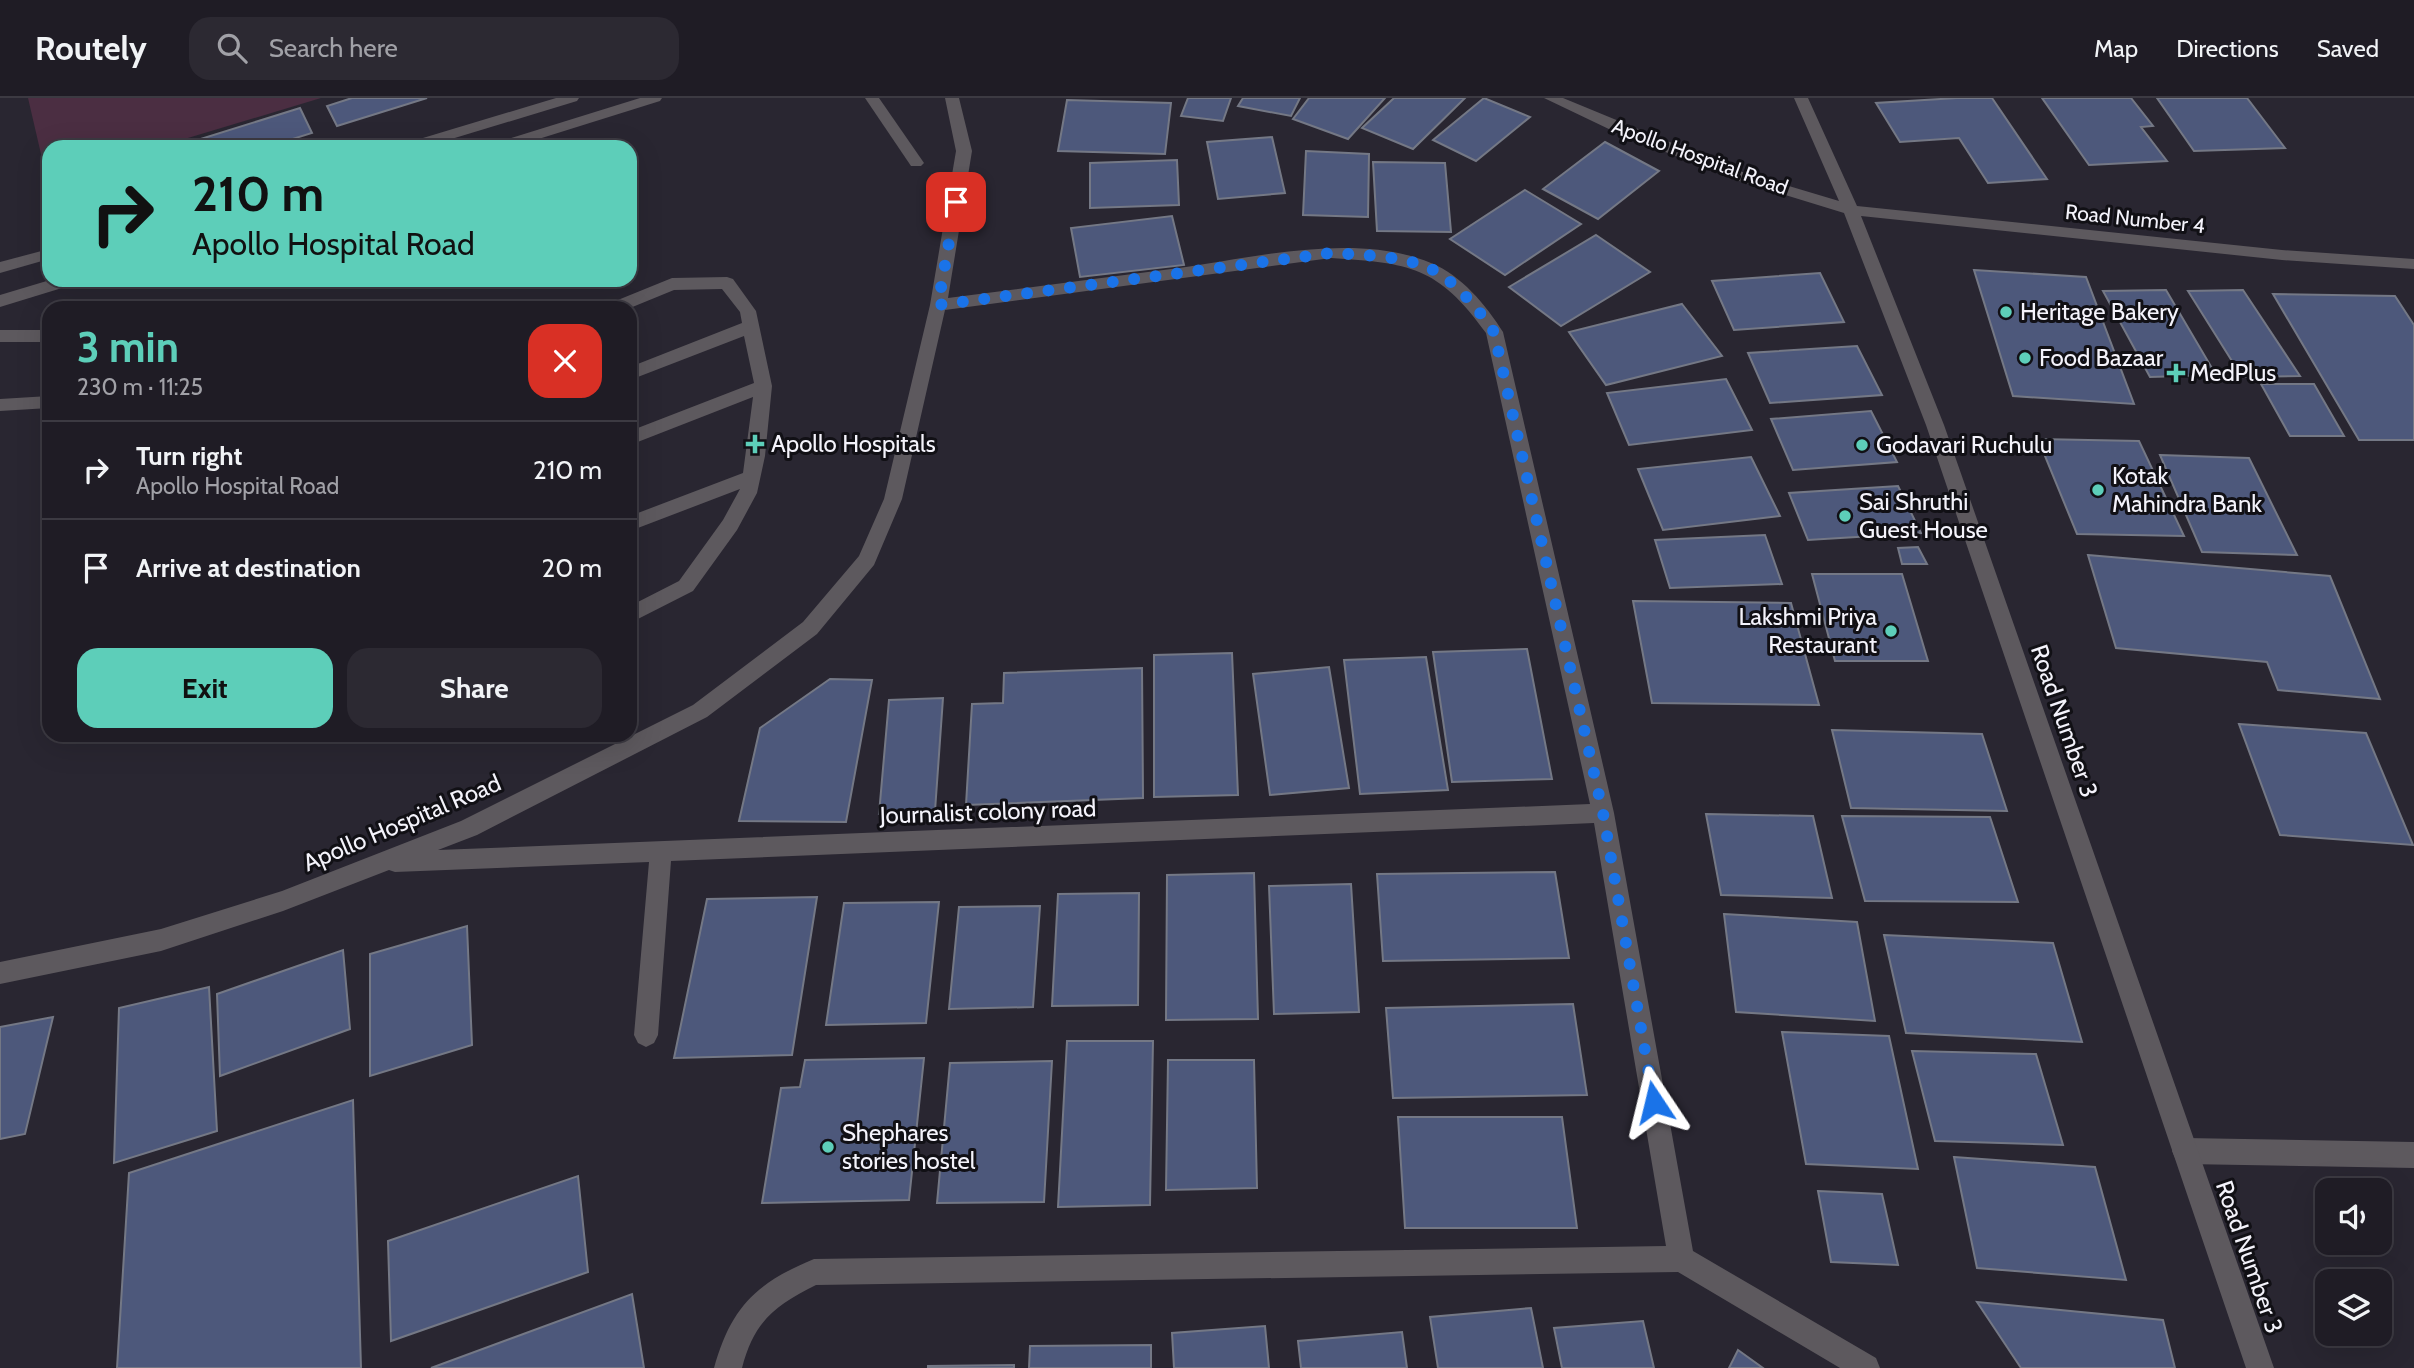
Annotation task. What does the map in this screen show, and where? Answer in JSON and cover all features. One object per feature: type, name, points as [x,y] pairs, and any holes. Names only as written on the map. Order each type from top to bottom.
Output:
[{"type":"street","points":[[431,140],[572,98]]},
{"type":"street","points":[[520,140],[655,98]]},
{"type":"street","points":[[872,98],[916,163]]},
{"type":"street","name":"Apollo Hospital Road","points":[[0,973],[161,940],[283,901],[469,828],[701,711],[810,628],[867,560],[893,499],[938,305],[964,152],[952,98]]},
{"type":"street","name":"Apollo Hospital Road","points":[[1551,98],[1739,176],[1851,210]]},
{"type":"street","name":"Road Number 3","points":[[1801,98],[1851,210],[1935,425],[2260,1368]]},
{"type":"street","name":"Road Number 4","points":[[1851,210],[2283,255],[2414,264]]},
{"type":"street","points":[[938,305],[1331,253],[1382,257],[1432,269],[1474,304],[1494,332],[1603,813],[1681,1259]]},
{"type":"street","points":[[0,268],[42,256]]},
{"type":"street","points":[[631,301],[672,284],[727,284],[748,311],[763,386],[748,493],[730,525],[686,586],[637,611]]},
{"type":"street","points":[[0,301],[46,287]]},
{"type":"street","points":[[637,371],[752,326]]},
{"type":"street","points":[[0,336],[42,336]]},
{"type":"street","points":[[637,435],[763,386]]},
{"type":"street","points":[[0,405],[42,402]]},
{"type":"street","points":[[637,521],[751,477]]},
{"type":"street","name":"Journalist colony road","points":[[375,863],[1603,813]]},
{"type":"street","points":[[646,1035],[661,852]]},
{"type":"street","points":[[2185,1151],[2414,1155]]},
{"type":"street","points":[[728,1368],[734,1341],[754,1308],[780,1288],[814,1272],[1681,1259],[1866,1368]]},
{"type":"shaded area","points":[[28,98],[321,98],[181,140],[42,140],[42,158]]},
{"type":"building","points":[[352,98],[427,98],[337,126],[327,106]]},
{"type":"building","points":[[1188,98],[1231,98],[1223,121],[1181,116]]},
{"type":"building","points":[[1243,98],[1300,98],[1291,116],[1238,106]]},
{"type":"building","points":[[1309,98],[1385,98],[1348,139],[1293,119]]},
{"type":"building","points":[[1394,98],[1465,98],[1413,149],[1362,128]]},
{"type":"building","points":[[1484,98],[1530,117],[1476,161],[1433,140]]},
{"type":"building","points":[[1992,98],[2047,179],[1988,183],[1959,138],[1900,142],[1876,103]]},
{"type":"building","points":[[2042,98],[2131,98],[2153,126],[2141,127],[2167,161],[2089,165]]},
{"type":"building","points":[[2157,98],[2247,98],[2285,148],[2194,151]]},
{"type":"building","points":[[1067,100],[1171,103],[1165,154],[1058,151]]},
{"type":"building","points":[[300,108],[312,133],[290,140],[197,140]]},
{"type":"building","points":[[1272,137],[1285,193],[1218,199],[1207,142]]},
{"type":"building","points":[[1605,142],[1659,171],[1598,219],[1543,189]]},
{"type":"building","points":[[1306,151],[1369,154],[1368,217],[1303,215]]},
{"type":"building","points":[[1177,160],[1179,205],[1090,208],[1090,163]]},
{"type":"building","points":[[1373,162],[1445,163],[1451,232],[1377,231]]},
{"type":"building","points":[[1525,190],[1581,224],[1505,275],[1450,239]]},
{"type":"building","points":[[1172,216],[1184,265],[1080,277],[1071,228]]},
{"type":"building","points":[[1596,235],[1650,272],[1561,326],[1509,287]]},
{"type":"building","points":[[1974,270],[2086,277],[2134,404],[2013,396]]},
{"type":"building","points":[[1820,273],[1844,322],[1734,330],[1712,281]]},
{"type":"building","points":[[2166,290],[2216,375],[2150,377],[2103,291]]},
{"type":"building","points":[[2243,290],[2300,376],[2242,377],[2188,291]]},
{"type":"building","points":[[2273,294],[2395,296],[2414,325],[2414,440],[2359,440]]},
{"type":"building","points":[[1682,304],[1722,356],[1606,385],[1569,332]]},
{"type":"building","points":[[1857,346],[1882,395],[1770,403],[1748,353]]},
{"type":"building","points":[[1726,379],[1752,430],[1629,445],[1607,393]]},
{"type":"building","points":[[2261,384],[2314,384],[2344,436],[2290,436]]},
{"type":"building","points":[[1871,411],[1897,462],[1793,470],[1771,419]]},
{"type":"building","points":[[2038,439],[2139,441],[2184,536],[2077,534]]},
{"type":"building","points":[[2160,455],[2249,458],[2297,555],[2202,552]]},
{"type":"building","points":[[1751,457],[1780,516],[1663,530],[1638,469]]},
{"type":"building","points":[[1898,486],[1921,533],[1808,540],[1789,493]]},
{"type":"building","points":[[1765,535],[1782,584],[1670,588],[1655,540]]},
{"type":"building","points":[[1918,547],[1927,564],[1902,564],[1898,548]]},
{"type":"building","points":[[2088,555],[2330,576],[2380,699],[2278,690],[2267,662],[2116,648]]},
{"type":"building","points":[[1812,574],[1902,574],[1928,661],[1835,661]]},
{"type":"building","points":[[1633,601],[1791,603],[1819,705],[1652,703]]},
{"type":"building","points":[[1527,649],[1552,779],[1452,782],[1433,652]]},
{"type":"building","points":[[1232,653],[1238,795],[1154,797],[1154,655]]},
{"type":"building","points":[[1426,657],[1448,790],[1360,794],[1344,660]]},
{"type":"building","points":[[1329,667],[1349,788],[1270,795],[1253,674]]},
{"type":"building","points":[[1142,668],[1143,798],[966,805],[972,704],[1003,703],[1004,673]]},
{"type":"building","points":[[830,679],[872,680],[846,822],[739,821],[760,728]]},
{"type":"building","points":[[943,698],[935,811],[879,814],[889,700]]},
{"type":"building","points":[[2239,724],[2366,733],[2413,845],[2280,835]]},
{"type":"building","points":[[1832,730],[1982,734],[2007,811],[1851,808]]},
{"type":"building","points":[[1706,814],[1813,816],[1832,898],[1721,895]]},
{"type":"building","points":[[1842,816],[1990,817],[2018,902],[1865,901]]},
{"type":"building","points":[[1555,872],[1569,958],[1383,961],[1377,874]]},
{"type":"building","points":[[1254,873],[1258,1019],[1166,1020],[1167,875]]},
{"type":"building","points":[[1351,884],[1359,1012],[1274,1014],[1269,886]]},
{"type":"building","points":[[1139,893],[1138,1005],[1052,1006],[1058,894]]},
{"type":"building","points":[[817,897],[792,1055],[674,1058],[707,899]]},
{"type":"building","points":[[939,902],[926,1023],[826,1025],[844,903]]},
{"type":"building","points":[[1040,906],[1033,1007],[949,1009],[959,907]]},
{"type":"building","points":[[1724,914],[1857,922],[1875,1021],[1736,1012]]},
{"type":"building","points":[[467,926],[472,1045],[370,1076],[370,954]]},
{"type":"building","points":[[1884,935],[2053,943],[2082,1042],[1906,1033]]},
{"type":"building","points":[[343,950],[350,1029],[220,1076],[217,994]]},
{"type":"building","points":[[209,987],[217,1131],[114,1163],[119,1008]]},
{"type":"building","points":[[1573,1004],[1587,1095],[1393,1098],[1386,1008]]},
{"type":"building","points":[[53,1017],[25,1134],[0,1139],[0,1027]]},
{"type":"building","points":[[1782,1032],[1889,1036],[1918,1169],[1806,1164]]},
{"type":"building","points":[[1067,1041],[1153,1041],[1150,1205],[1058,1207]]},
{"type":"building","points":[[1912,1051],[2036,1054],[2063,1145],[1935,1141]]},
{"type":"building","points":[[924,1058],[909,1200],[762,1203],[781,1088],[800,1087],[805,1060]]},
{"type":"building","points":[[1168,1060],[1254,1060],[1257,1188],[1166,1190]]},
{"type":"building","points":[[1052,1061],[1044,1202],[937,1203],[950,1063]]},
{"type":"building","points":[[353,1100],[361,1368],[117,1368],[129,1173]]},
{"type":"building","points":[[1398,1117],[1562,1117],[1577,1228],[1405,1228]]},
{"type":"building","points":[[1954,1157],[2095,1167],[2126,1280],[1977,1268]]},
{"type":"building","points":[[578,1176],[588,1272],[391,1341],[388,1241]]},
{"type":"building","points":[[1818,1191],[1882,1194],[1898,1265],[1831,1262]]},
{"type":"building","points":[[632,1294],[644,1368],[431,1368]]},
{"type":"building","points":[[1977,1302],[2163,1320],[2175,1368],[2021,1368]]},
{"type":"building","points":[[1531,1308],[1543,1368],[1438,1368],[1430,1317]]},
{"type":"building","points":[[1643,1321],[1654,1368],[1562,1368],[1554,1328]]},
{"type":"building","points":[[1265,1326],[1269,1368],[1174,1368],[1172,1333]]},
{"type":"building","points":[[1402,1332],[1407,1368],[1301,1368],[1298,1341]]},
{"type":"building","points":[[1151,1345],[1151,1368],[1029,1368],[1030,1346]]},
{"type":"building","points":[[1738,1350],[1763,1368],[1729,1368]]},
{"type":"building","points":[[1014,1365],[1014,1368],[928,1368],[928,1366]]},
{"type":"place","name":"Heritage Bakery","points":[[2006,312]]},
{"type":"place","name":"Food Bazaar","points":[[2025,358]]},
{"type":"place","name":"MedPlus","points":[[2176,373]]},
{"type":"place","name":"Apollo Hospitals","points":[[755,444]]},
{"type":"place","name":"Godavari Ruchulu","points":[[1862,445]]},
{"type":"place","name":"Kotak Mahindra Bank","points":[[2098,490]]},
{"type":"place","name":"Sai Shruthi Guest House","points":[[1845,516]]},
{"type":"place","name":"Lakshmi Priya Restaurant","points":[[1891,631]]},
{"type":"place","name":"Shephares stories hostel","points":[[828,1147]]},
{"type":"route","points":[[956,202],[938,305],[1331,253],[1382,257],[1432,269],[1474,304],[1494,332],[1603,813],[1654,1102]]}]
